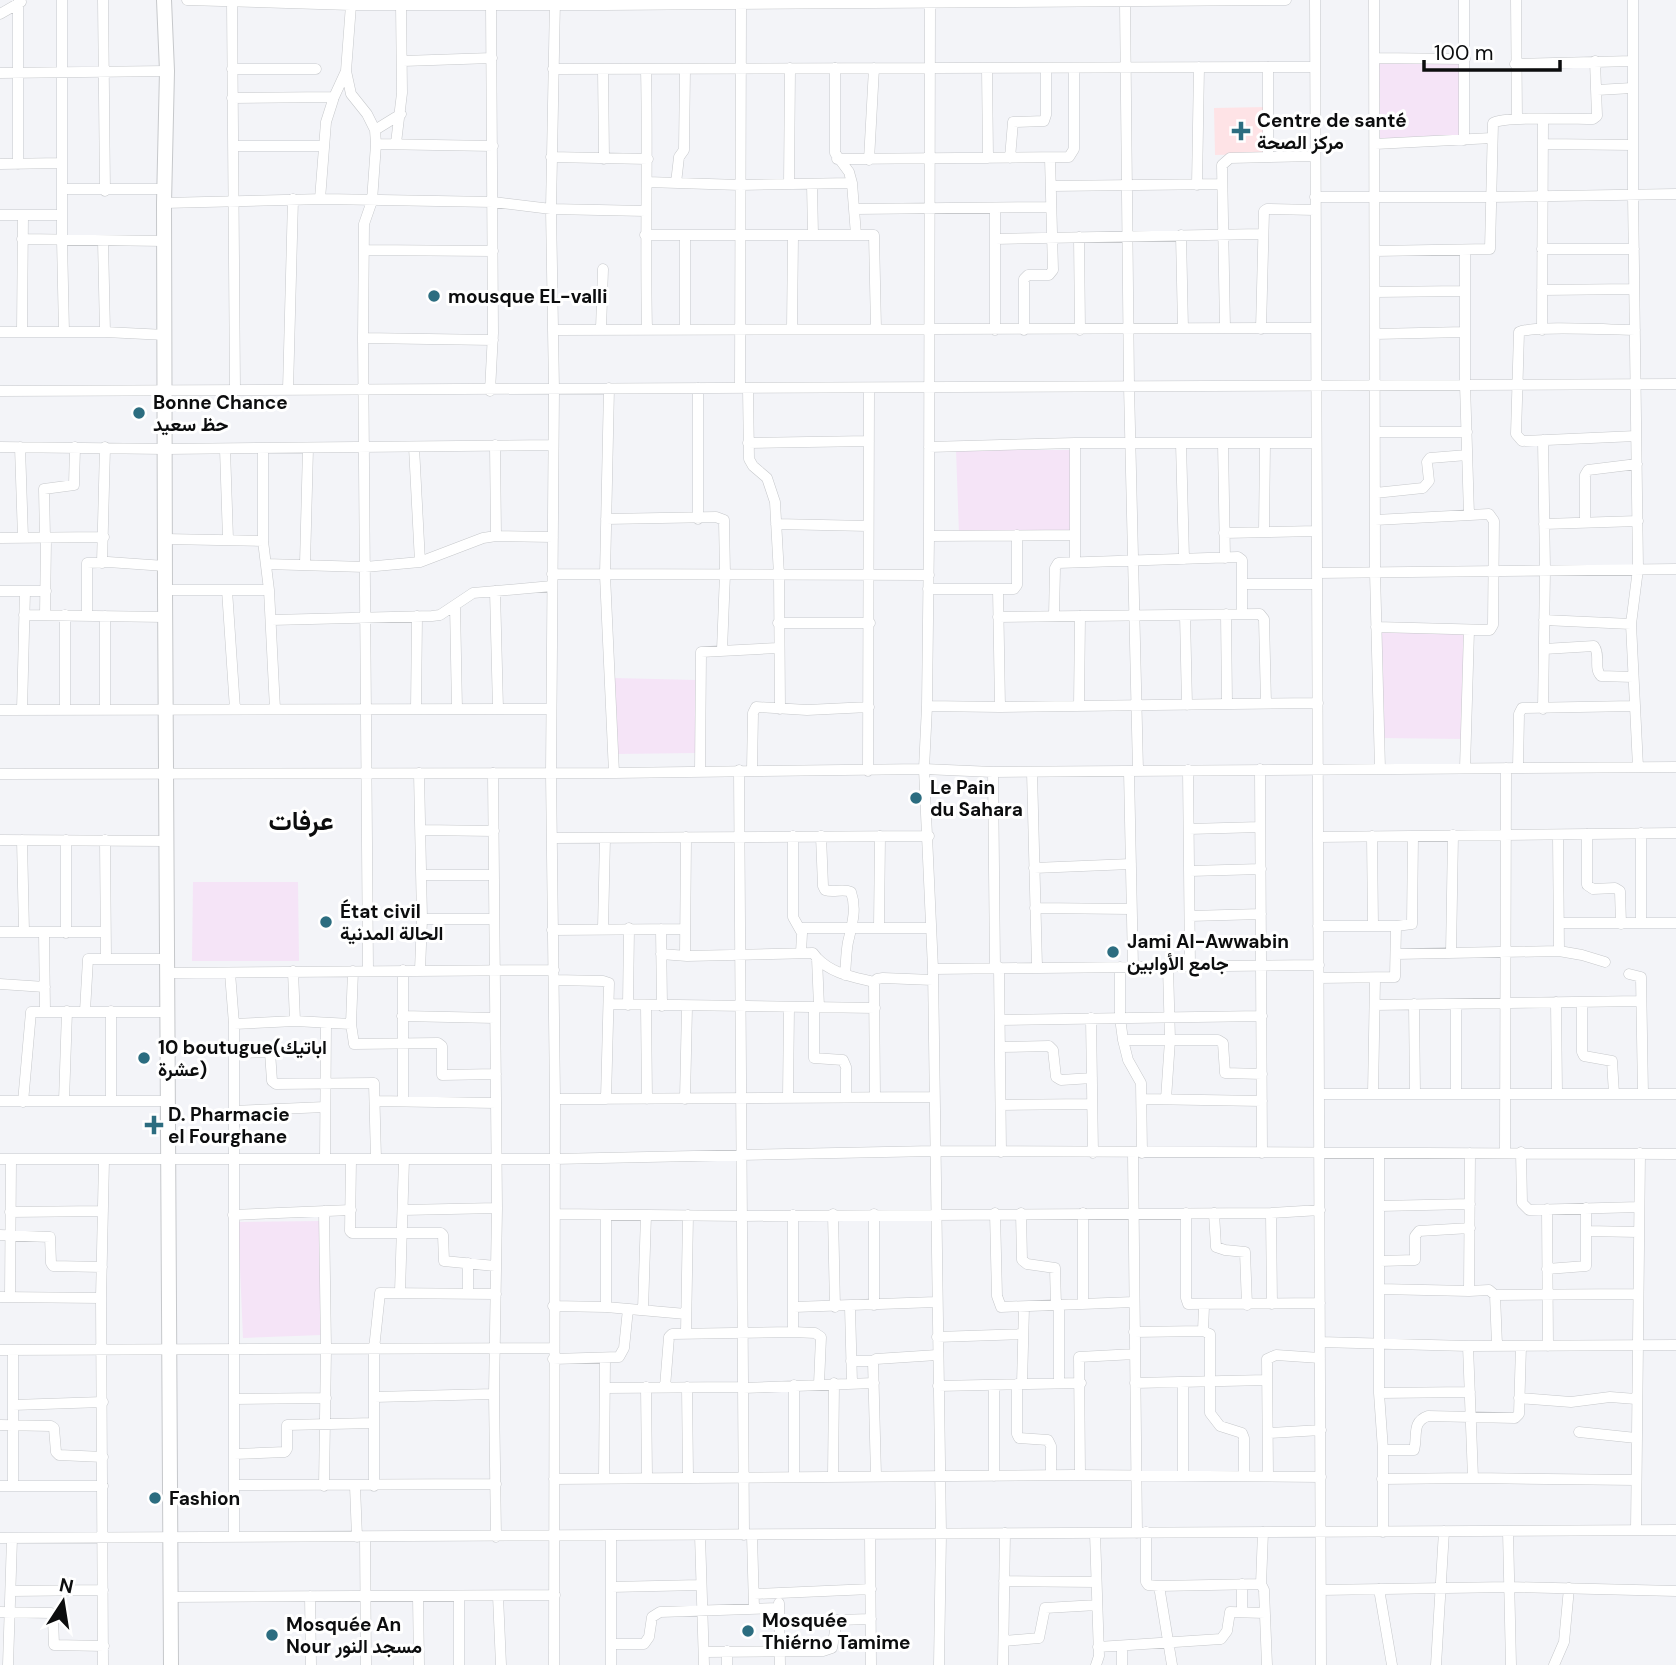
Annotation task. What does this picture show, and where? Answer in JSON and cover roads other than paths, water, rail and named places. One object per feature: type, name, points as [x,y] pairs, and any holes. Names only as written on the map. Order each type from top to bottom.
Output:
[{"type":"street","points":[[62,0],[64,332]]},
{"type":"street","points":[[103,0],[105,191]]},
{"type":"street","points":[[163,0],[167,71],[164,196],[165,710],[171,1665]]},
{"type":"street","points":[[187,0],[351,5],[367,2],[1125,3],[1286,0]]},
{"type":"street","points":[[1315,0],[1321,1665]]},
{"type":"street","points":[[1374,0],[1375,572],[1380,769]]},
{"type":"street","points":[[1464,0],[1464,140]]},
{"type":"street","points":[[1516,0],[1517,119]]},
{"type":"street","points":[[1633,0],[1638,569],[1631,624],[1638,767]]},
{"type":"street","points":[[0,14],[21,2]]},
{"type":"street","points":[[18,164],[21,2]]},
{"type":"street","points":[[232,2],[235,390]]},
{"type":"street","points":[[554,1665],[555,1099],[551,709],[554,389],[551,157],[555,2]]},
{"type":"street","points":[[930,2],[929,575],[924,769],[933,969],[941,1534],[939,1665]]},
{"type":"street","points":[[748,3],[741,68],[740,329],[752,466],[767,478],[775,502],[779,575],[780,709]]},
{"type":"street","points":[[1125,3],[1128,328],[1137,705],[1131,864],[1133,967]]},
{"type":"street","points":[[396,144],[401,114],[403,61],[401,4]]},
{"type":"street","points":[[490,391],[494,202],[491,4]]},
{"type":"street","points":[[351,5],[346,71],[351,94],[367,114],[375,130],[376,144],[372,201],[364,224],[368,970]]},
{"type":"street","points":[[403,61],[492,58]]},
{"type":"street","points":[[1374,58],[1465,59]]},
{"type":"street","points":[[1375,251],[1490,249],[1493,123],[1517,119],[1592,119],[1597,116],[1595,61]]},
{"type":"street","points":[[1515,64],[1633,61]]},
{"type":"street","points":[[1197,185],[1199,67]]},
{"type":"street","points":[[1268,67],[1268,157]]},
{"type":"street","points":[[553,69],[1315,67]]},
{"type":"street","points":[[789,184],[790,68]]},
{"type":"street","points":[[835,68],[835,153],[849,172],[852,183],[856,235]]},
{"type":"street","points":[[869,160],[874,68]]},
{"type":"street","points":[[987,68],[988,158]]},
{"type":"street","points":[[232,69],[316,69]]},
{"type":"street","points":[[603,69],[604,159]]},
{"type":"street","points":[[646,69],[647,329]]},
{"type":"street","points":[[676,183],[679,157],[684,150],[685,69]]},
{"type":"street","points":[[1010,158],[1013,122],[1044,121],[1046,69]]},
{"type":"street","points":[[837,159],[1069,157],[1074,149],[1074,69]]},
{"type":"street","points":[[0,73],[167,71]]},
{"type":"street","points":[[320,199],[327,121],[346,71]]},
{"type":"street","points":[[1597,90],[1632,88]]},
{"type":"street","points":[[232,98],[334,97]]},
{"type":"street","points":[[375,130],[401,114]]},
{"type":"street","points":[[1542,330],[1543,120]]},
{"type":"street","points":[[1375,144],[1492,138]]},
{"type":"street","points":[[376,144],[493,146]]},
{"type":"street","points":[[1543,144],[1633,145]]},
{"type":"street","points":[[233,146],[324,146]]},
{"type":"street","points":[[1225,328],[1222,165],[1230,158],[1315,156]]},
{"type":"street","points":[[551,157],[648,159]]},
{"type":"street","points":[[1024,330],[1024,279],[1028,275],[1049,275],[1053,270],[1050,158]]},
{"type":"street","points":[[0,164],[62,163]]},
{"type":"street","points":[[647,182],[740,186],[852,183]]},
{"type":"street","points":[[812,184],[813,236]]},
{"type":"street","points":[[1051,186],[1222,184]]},
{"type":"street","points":[[62,189],[233,201],[320,199],[494,202],[551,209],[646,211]]},
{"type":"street","points":[[1315,197],[1676,194]]},
{"type":"street","points":[[288,390],[293,199]]},
{"type":"street","points":[[855,209],[1051,207]]},
{"type":"street","points":[[995,208],[995,330]]},
{"type":"street","points":[[1261,328],[1262,215],[1267,209],[1315,210]]},
{"type":"street","points":[[0,215],[62,215]]},
{"type":"street","points":[[22,332],[23,215]]},
{"type":"street","points":[[645,234],[871,234],[875,236],[876,329]]},
{"type":"street","points":[[1181,234],[1183,328]]},
{"type":"street","points":[[995,239],[1262,234]]},
{"type":"street","points":[[685,235],[685,329]]},
{"type":"street","points":[[792,329],[793,236]]},
{"type":"street","points":[[1079,237],[1080,330]]},
{"type":"street","points":[[22,239],[165,241]]},
{"type":"street","points":[[103,241],[105,332]]},
{"type":"street","points":[[1542,249],[1634,249]]},
{"type":"street","points":[[364,250],[493,251]]},
{"type":"street","points":[[1465,251],[1469,514]]},
{"type":"street","points":[[601,329],[603,269]]},
{"type":"street","points":[[1542,290],[1634,289]]},
{"type":"street","points":[[1375,292],[1465,291]]},
{"type":"street","points":[[553,330],[1316,328]]},
{"type":"street","points":[[1634,330],[1519,332],[1516,434],[1522,440],[1636,436]]},
{"type":"street","points":[[0,332],[166,335]]},
{"type":"street","points":[[1375,334],[1465,332]]},
{"type":"street","points":[[363,338],[493,340]]},
{"type":"street","points":[[0,391],[1676,384]]},
{"type":"street","points":[[608,388],[605,575],[614,773]]},
{"type":"street","points":[[698,388],[698,519]]},
{"type":"street","points":[[868,771],[869,388]]},
{"type":"street","points":[[1375,432],[1467,432]]},
{"type":"street","points":[[1542,709],[1545,570],[1543,440]]},
{"type":"street","points":[[748,443],[869,441]]},
{"type":"street","points":[[929,447],[1075,443],[1316,443]]},
{"type":"street","points":[[1075,443],[1075,562]]},
{"type":"street","points":[[1181,443],[1184,559]]},
{"type":"street","points":[[1223,443],[1225,558]]},
{"type":"street","points":[[1265,443],[1265,532]]},
{"type":"street","points":[[0,447],[225,449],[553,444]]},
{"type":"street","points":[[495,446],[496,536]]},
{"type":"street","points":[[20,447],[23,538]]},
{"type":"street","points":[[45,615],[44,489],[74,485],[75,447]]},
{"type":"street","points":[[102,563],[105,447]]},
{"type":"street","points":[[414,447],[420,562]]},
{"type":"street","points":[[263,448],[263,541],[269,590],[275,709]]},
{"type":"street","points":[[305,564],[308,448]]},
{"type":"street","points":[[225,449],[228,539]]},
{"type":"street","points":[[1375,492],[1423,488],[1429,481],[1427,462],[1430,458],[1467,455]]},
{"type":"street","points":[[1585,522],[1585,475],[1588,470],[1637,464]]},
{"type":"street","points":[[1375,520],[1469,514],[1492,516],[1494,521],[1493,628],[1469,630],[1377,627]]},
{"type":"street","points":[[606,519],[716,517],[724,520],[722,650]]},
{"type":"street","points":[[1544,524],[1638,521]]},
{"type":"street","points":[[776,524],[868,526]]},
{"type":"street","points":[[1224,533],[1317,531]]},
{"type":"street","points":[[928,589],[1016,587],[1017,535]]},
{"type":"street","points":[[929,537],[1075,535]]},
{"type":"street","points":[[266,564],[365,567],[420,562],[473,541],[496,536],[553,537]]},
{"type":"street","points":[[0,538],[104,537]]},
{"type":"street","points":[[165,539],[263,541]]},
{"type":"street","points":[[1054,616],[1056,565],[1075,562],[1225,558],[1241,558],[1242,613]]},
{"type":"street","points":[[87,615],[86,565],[102,563],[165,566]]},
{"type":"street","points":[[1242,584],[1375,572],[1676,569]]},
{"type":"street","points":[[552,574],[929,575]]},
{"type":"street","points":[[271,620],[440,615],[473,593],[552,586]]},
{"type":"street","points":[[998,589],[1000,707]]},
{"type":"street","points":[[165,590],[269,590]]},
{"type":"street","points":[[227,590],[235,709]]},
{"type":"street","points":[[495,590],[498,709]]},
{"type":"street","points":[[0,591],[46,591]]},
{"type":"street","points":[[22,710],[25,591]]},
{"type":"street","points":[[455,605],[457,709]]},
{"type":"street","points":[[1226,614],[1227,704]]},
{"type":"street","points":[[998,617],[1260,614],[1264,619],[1266,703]]},
{"type":"street","points":[[24,615],[165,617]]},
{"type":"street","points":[[65,615],[65,710]]},
{"type":"street","points":[[1185,615],[1187,705]]},
{"type":"street","points":[[105,616],[105,710]]},
{"type":"street","points":[[415,709],[417,616]]},
{"type":"street","points":[[1079,706],[1080,616]]},
{"type":"street","points":[[1544,620],[1631,624]]},
{"type":"street","points":[[778,623],[870,623]]},
{"type":"street","points":[[1465,768],[1469,630]]},
{"type":"street","points":[[1544,649],[1594,646],[1601,676],[1633,677]]},
{"type":"street","points":[[700,772],[700,653],[704,650],[778,648]]},
{"type":"street","points":[[927,706],[1318,704]]},
{"type":"street","points":[[1518,768],[1522,708],[1634,706]]},
{"type":"street","points":[[752,770],[754,710],[760,707],[869,707]]},
{"type":"street","points":[[0,710],[551,709]]},
{"type":"street","points":[[0,774],[614,773],[924,769],[1032,772],[1676,767]]},
{"type":"street","points":[[1505,1152],[1506,768]]},
{"type":"street","points":[[1260,769],[1262,1153]]},
{"type":"street","points":[[739,770],[743,1476],[754,1608]]},
{"type":"street","points":[[1188,770],[1191,967]]},
{"type":"street","points":[[993,772],[1001,1152]]},
{"type":"street","points":[[1032,772],[1037,967]]},
{"type":"street","points":[[419,773],[422,919],[420,970]]},
{"type":"street","points":[[493,773],[497,1208],[494,1394],[496,1537]]},
{"type":"street","points":[[1189,829],[1260,827]]},
{"type":"street","points":[[421,830],[494,831]]},
{"type":"street","points":[[1318,837],[1676,833]]},
{"type":"street","points":[[1587,834],[1587,885],[1593,889],[1615,888],[1620,891],[1621,924]]},
{"type":"street","points":[[1641,834],[1641,923]]},
{"type":"street","points":[[1451,953],[1453,835]]},
{"type":"street","points":[[1558,835],[1559,951]]},
{"type":"street","points":[[793,836],[793,917],[801,928],[802,953]]},
{"type":"street","points":[[821,836],[822,886],[831,892],[851,892],[853,928],[848,943],[845,975]]},
{"type":"street","points":[[878,927],[880,836]]},
{"type":"street","points":[[552,838],[929,836]]},
{"type":"street","points":[[1372,836],[1373,926]]},
{"type":"street","points":[[1318,926],[1410,925],[1413,921],[1413,836]]},
{"type":"street","points":[[685,955],[686,837]]},
{"type":"street","points":[[603,928],[605,838]]},
{"type":"street","points":[[0,840],[166,841]]},
{"type":"street","points":[[22,840],[24,932]]},
{"type":"street","points":[[66,840],[66,933]]},
{"type":"street","points":[[105,840],[106,959]]},
{"type":"street","points":[[1034,868],[1131,864]]},
{"type":"street","points":[[1190,871],[1261,869]]},
{"type":"street","points":[[421,874],[493,875]]},
{"type":"street","points":[[1035,908],[1131,909]]},
{"type":"street","points":[[1190,916],[1261,914]]},
{"type":"street","points":[[422,919],[494,919]]},
{"type":"street","points":[[1559,923],[1676,923]]},
{"type":"street","points":[[1319,978],[1396,976],[1396,926]]},
{"type":"street","points":[[801,928],[931,928]]},
{"type":"street","points":[[628,1005],[629,929]]},
{"type":"street","points":[[661,929],[662,1006]]},
{"type":"street","points":[[552,930],[685,929]]},
{"type":"street","points":[[0,932],[105,932]]},
{"type":"street","points":[[44,932],[45,1011]]},
{"type":"street","points":[[1396,954],[1559,951],[1605,962]]},
{"type":"street","points":[[661,954],[813,953],[823,964],[845,975],[874,982],[883,978],[933,981]]},
{"type":"street","points":[[817,958],[814,1058],[843,1060],[846,1067],[846,1097]]},
{"type":"street","points":[[85,1011],[86,961],[106,959],[230,973],[494,971],[607,981],[610,985],[610,1004],[606,1099]]},
{"type":"street","points":[[933,969],[1319,965]]},
{"type":"street","points":[[1120,967],[1123,1040],[1128,1060],[1141,1083],[1143,1099],[1133,1213],[1136,1476],[1146,1582],[1148,1585],[1159,1586],[1261,1584]]},
{"type":"street","points":[[1166,1099],[1170,1040],[1168,967]]},
{"type":"street","points":[[403,970],[403,1101]]},
{"type":"street","points":[[293,971],[295,1021]]},
{"type":"street","points":[[353,971],[351,1024],[354,1044],[440,1044],[442,1075],[496,1074]]},
{"type":"street","points":[[230,973],[234,1024],[233,1537]]},
{"type":"street","points":[[1629,974],[1641,977],[1643,1094]]},
{"type":"street","points":[[1373,1094],[1375,978]]},
{"type":"street","points":[[874,982],[874,1097]]},
{"type":"street","points":[[0,984],[45,987]]},
{"type":"street","points":[[1375,1005],[1640,1001]]},
{"type":"street","points":[[1556,1002],[1557,1093]]},
{"type":"street","points":[[1583,1002],[1582,1052],[1590,1058],[1612,1061],[1614,1094]]},
{"type":"street","points":[[610,1004],[876,1008]]},
{"type":"street","points":[[1414,1004],[1415,1093]]},
{"type":"street","points":[[1456,1004],[1456,1093]]},
{"type":"street","points":[[646,1005],[647,1099]]},
{"type":"street","points":[[685,1099],[687,1007]]},
{"type":"street","points":[[789,1007],[789,1098]]},
{"type":"street","points":[[64,1101],[67,1011]]},
{"type":"street","points":[[111,1011],[111,1101]]},
{"type":"street","points":[[23,1101],[30,1013],[167,1012]]},
{"type":"street","points":[[402,1016],[495,1018]]},
{"type":"street","points":[[1000,1020],[1262,1016]]},
{"type":"street","points":[[1091,1018],[1093,1153]]},
{"type":"street","points":[[234,1024],[295,1021],[351,1024]]},
{"type":"street","points":[[325,1159],[326,1023]]},
{"type":"street","points":[[1123,1040],[1218,1040],[1223,1043],[1226,1073],[1262,1074]]},
{"type":"street","points":[[1000,1047],[1049,1046],[1053,1049],[1056,1077],[1061,1080],[1092,1078]]},
{"type":"street","points":[[234,1053],[270,1052],[272,1082],[276,1084],[374,1083],[376,1159]]},
{"type":"street","points":[[1319,1094],[1676,1094]]},
{"type":"street","points":[[555,1099],[933,1097]]},
{"type":"street","points":[[1143,1099],[1262,1101]]},
{"type":"street","points":[[0,1101],[167,1101]]},
{"type":"street","points":[[376,1101],[496,1103]]},
{"type":"street","points":[[1001,1105],[1092,1104]]},
{"type":"street","points":[[233,1111],[325,1107]]},
{"type":"street","points":[[101,1298],[5,1297],[5,1235],[10,1212],[5,1159],[554,1159],[934,1151],[1676,1154]]},
{"type":"street","points":[[1521,1152],[1522,1203],[1529,1210],[1639,1207]]},
{"type":"street","points":[[1469,1291],[1470,1153]]},
{"type":"street","points":[[1636,1530],[1640,1153]]},
{"type":"street","points":[[1379,1154],[1379,1393],[1383,1450],[1383,1532]]},
{"type":"street","points":[[351,1159],[352,1233],[441,1233],[443,1260],[495,1265]]},
{"type":"street","points":[[400,1292],[404,1233],[404,1159]]},
{"type":"street","points":[[103,1665],[101,1298],[104,1160]]},
{"type":"street","points":[[1380,1206],[1470,1203]]},
{"type":"street","points":[[403,1210],[497,1208]]},
{"type":"street","points":[[1547,1269],[1586,1266],[1586,1208]]},
{"type":"street","points":[[1547,1209],[1548,1346]]},
{"type":"street","points":[[233,1214],[351,1210]]},
{"type":"street","points":[[555,1214],[742,1216],[1271,1213],[1320,1210]]},
{"type":"street","points":[[10,1212],[103,1211]]},
{"type":"street","points":[[324,1211],[327,1349],[324,1486]]},
{"type":"street","points":[[995,1213],[999,1305],[1004,1308],[1134,1302]]},
{"type":"street","points":[[1021,1213],[1022,1260],[1027,1264],[1055,1268],[1059,1384]]},
{"type":"street","points":[[1083,1213],[1083,1304]]},
{"type":"street","points":[[1186,1213],[1187,1302],[1192,1306],[1320,1303]]},
{"type":"street","points":[[1214,1213],[1216,1247],[1242,1251],[1245,1255],[1247,1305]]},
{"type":"street","points":[[1271,1213],[1272,1304]]},
{"type":"street","points":[[833,1214],[835,1307]]},
{"type":"street","points":[[874,1214],[874,1306]]},
{"type":"street","points":[[606,1215],[606,1307]]},
{"type":"street","points":[[643,1310],[646,1215]]},
{"type":"street","points":[[687,1333],[688,1215]]},
{"type":"street","points":[[793,1215],[793,1332]]},
{"type":"street","points":[[1380,1261],[1415,1260],[1415,1237],[1419,1231],[1470,1228]]},
{"type":"street","points":[[1587,1231],[1638,1232]]},
{"type":"street","points":[[5,1235],[50,1237],[53,1266],[102,1267]]},
{"type":"street","points":[[468,1263],[468,1293]]},
{"type":"street","points":[[1380,1289],[1489,1290],[1494,1295],[1497,1345]]},
{"type":"street","points":[[374,1486],[374,1349],[380,1293],[496,1294]]},
{"type":"street","points":[[1494,1295],[1637,1294]]},
{"type":"street","points":[[794,1307],[936,1302]]},
{"type":"street","points":[[553,1306],[606,1307],[686,1314]]},
{"type":"street","points":[[1203,1331],[1204,1306]]},
{"type":"street","points":[[850,1307],[852,1383]]},
{"type":"street","points":[[1024,1307],[1017,1434],[1019,1438],[1048,1440],[1051,1446],[1051,1475]]},
{"type":"street","points":[[553,1359],[619,1357],[622,1353],[628,1309]]},
{"type":"street","points":[[1135,1332],[1203,1331],[1210,1335],[1212,1417],[1220,1426],[1242,1433],[1244,1476]]},
{"type":"street","points":[[665,1387],[669,1337],[678,1333],[815,1334],[821,1337],[819,1384]]},
{"type":"street","points":[[937,1337],[1023,1334]]},
{"type":"street","points":[[1320,1342],[1468,1346],[1676,1345]]},
{"type":"street","points":[[1468,1346],[1473,1478]]},
{"type":"street","points":[[1383,1450],[1414,1450],[1416,1426],[1424,1417],[1515,1418],[1518,1413],[1521,1346]]},
{"type":"street","points":[[0,1350],[553,1348]]},
{"type":"street","points":[[13,1350],[13,1486]]},
{"type":"street","points":[[1059,1357],[1135,1354]]},
{"type":"street","points":[[851,1361],[873,1362],[876,1359],[937,1355]]},
{"type":"street","points":[[1269,1476],[1266,1363],[1271,1356],[1320,1358]]},
{"type":"street","points":[[1079,1357],[1080,1475]]},
{"type":"street","points":[[604,1478],[605,1358]]},
{"type":"street","points":[[873,1362],[876,1476]]},
{"type":"street","points":[[1135,1383],[1267,1380]]},
{"type":"street","points":[[1183,1382],[1183,1475]]},
{"type":"street","points":[[833,1476],[834,1383]]},
{"type":"street","points":[[605,1388],[874,1383]]},
{"type":"street","points":[[938,1386],[1081,1383]]},
{"type":"street","points":[[793,1476],[794,1385]]},
{"type":"street","points":[[994,1385],[994,1476]]},
{"type":"street","points":[[646,1387],[647,1477]]},
{"type":"street","points":[[687,1387],[688,1477]]},
{"type":"street","points":[[1379,1393],[1469,1392]]},
{"type":"street","points":[[374,1397],[494,1394]]},
{"type":"street","points":[[1519,1398],[1571,1402],[1610,1397],[1636,1399]]},
{"type":"street","points":[[234,1399],[326,1398]]},
{"type":"street","points":[[13,1405],[103,1402]]},
{"type":"street","points":[[234,1454],[285,1451],[287,1425],[374,1423]]},
{"type":"street","points":[[0,1426],[53,1426],[59,1455],[103,1457]]},
{"type":"street","points":[[1268,1433],[1321,1430]]},
{"type":"street","points":[[1579,1432],[1636,1438]]},
{"type":"street","points":[[554,1479],[1051,1475],[1321,1477]]},
{"type":"street","points":[[1382,1479],[1636,1480]]},
{"type":"street","points":[[234,1485],[496,1485]]},
{"type":"street","points":[[0,1486],[103,1486]]},
{"type":"street","points":[[355,1486],[366,1596],[366,1665]]},
{"type":"street","points":[[0,1538],[1676,1530]]},
{"type":"street","points":[[1436,1665],[1444,1531]]},
{"type":"street","points":[[1508,1531],[1511,1665]]},
{"type":"street","points":[[1263,1532],[1261,1584],[1265,1590],[1266,1665]]},
{"type":"street","points":[[1003,1665],[1004,1533]]},
{"type":"street","points":[[1095,1533],[1099,1657],[1096,1665]]},
{"type":"street","points":[[870,1534],[871,1665]]},
{"type":"street","points":[[611,1535],[611,1665]]},
{"type":"street","points":[[699,1535],[704,1665]]},
{"type":"street","points":[[8,1665],[5,1612],[11,1591],[12,1538]]},
{"type":"street","points":[[1004,1581],[1096,1581]]},
{"type":"street","points":[[1242,1584],[1242,1611]]},
{"type":"street","points":[[611,1587],[700,1585]]},
{"type":"street","points":[[1159,1586],[1172,1665]]},
{"type":"street","points":[[1321,1590],[1509,1587],[1676,1591]]},
{"type":"street","points":[[1554,1665],[1564,1642],[1569,1588]]},
{"type":"street","points":[[754,1594],[871,1589]]},
{"type":"street","points":[[1379,1589],[1392,1665]]},
{"type":"street","points":[[11,1591],[103,1590]]},
{"type":"street","points":[[779,1593],[780,1665]]},
{"type":"street","points":[[498,1595],[501,1665]]},
{"type":"street","points":[[170,1597],[555,1595]]},
{"type":"street","points":[[310,1596],[311,1665]]},
{"type":"street","points":[[418,1596],[419,1665]]},
{"type":"street","points":[[458,1665],[459,1596]]},
{"type":"street","points":[[1003,1641],[1039,1638],[1045,1608],[1097,1605]]},
{"type":"street","points":[[611,1644],[644,1644],[649,1637],[652,1617],[660,1612],[779,1608]]},
{"type":"street","points":[[5,1612],[51,1613],[54,1645],[104,1646]]},
{"type":"street","points":[[1098,1647],[1221,1639],[1227,1631],[1230,1612],[1265,1613]]},
{"type":"street","points":[[704,1652],[830,1650],[837,1620],[871,1619]]},
{"type":"street","points":[[1122,1646],[1122,1665]]},
{"type":"street","points":[[727,1651],[727,1665]]},
{"type":"place","name":"Centre de santé مركز الصحة","points":[[1241,131]]},
{"type":"place","name":"mousque EL-valli","points":[[434,296]]},
{"type":"place","name":"Bonne Chance حظ سعيد","points":[[139,413]]},
{"type":"place","name":"Le Pain du Sahara","points":[[916,798]]},
{"type":"place","name":"État civil الحالة المدنية","points":[[326,922]]},
{"type":"place","name":"Jami Al-Awwabin جامع الأوابين","points":[[1113,952]]},
{"type":"place","name":"10 boutugue(اباتيك عشرة)","points":[[144,1058]]},
{"type":"place","name":"D. Pharmacie el Fourghane","points":[[154,1125]]},
{"type":"place","name":"Fashion","points":[[155,1498]]},
{"type":"place","name":"Mosquée Thiérno Tamime","points":[[748,1631]]},
{"type":"place","name":"Mosquée An Nour مسجد النور","points":[[272,1635]]},
{"type":"district","name":"عرفات","points":[[301,821]]}]
